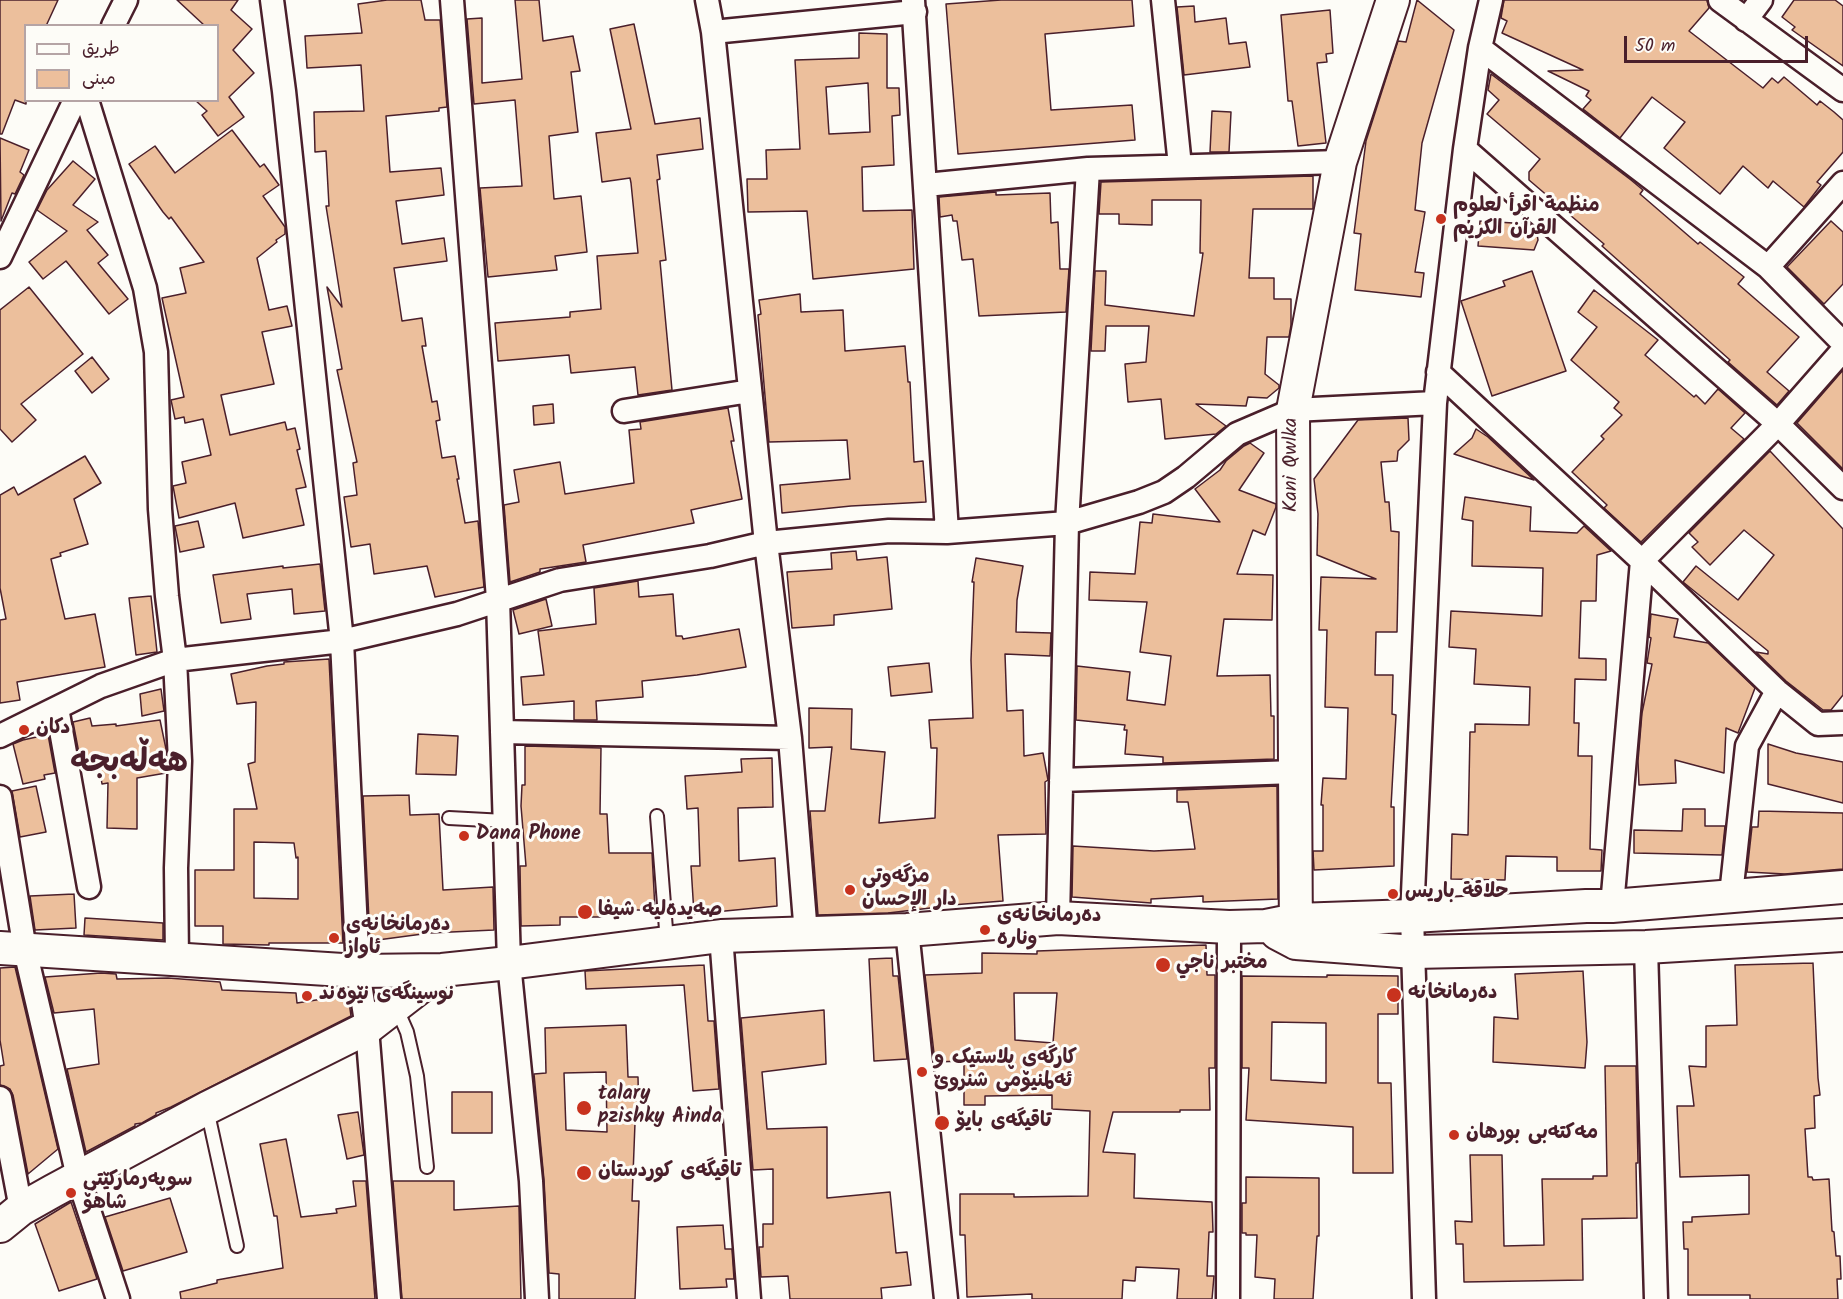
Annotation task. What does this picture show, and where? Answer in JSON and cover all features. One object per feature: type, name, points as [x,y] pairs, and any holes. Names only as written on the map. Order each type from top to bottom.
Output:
[{"type":"main road","name":"Kani Qwlka","points":[[1296,931],[1293,410],[1340,162],[1393,0]]},
{"type":"main road","points":[[1296,931],[1412,916],[1612,906],[1843,887]]},
{"type":"main road","points":[[12,949],[358,970],[442,970],[721,936],[907,930],[1058,918],[1229,927],[1266,926],[1414,952],[1646,947],[1843,935]]},
{"type":"main road","points":[[11,1217],[207,1108],[367,1028],[442,970]]},
{"type":"street","points":[[114,24],[126,0]]},
{"type":"street","points":[[272,0],[284,91],[342,641],[358,970],[367,1028],[388,1299]]},
{"type":"street","points":[[452,0],[498,599],[509,963],[531,1181],[537,1299]]},
{"type":"street","points":[[707,0],[713,32],[766,543],[790,738],[806,934]]},
{"type":"street","points":[[1163,0],[1180,166]]},
{"type":"street","points":[[1424,1299],[1412,916],[1435,403],[1465,149],[1480,48],[1491,0]]},
{"type":"street","points":[[1720,0],[1843,90]]},
{"type":"street","points":[[1746,20],[1761,0]]},
{"type":"street","points":[[713,32],[914,6],[947,532]]},
{"type":"street","points":[[1480,48],[1768,267],[1843,343]]},
{"type":"street","points":[[0,257],[74,102]]},
{"type":"street","points":[[88,102],[145,288],[154,341],[160,509],[175,660],[180,760],[176,835],[177,960]]},
{"type":"street","points":[[1465,149],[1778,424],[1843,488]]},
{"type":"street","points":[[926,185],[1088,169],[1340,162]]},
{"type":"street","points":[[1058,918],[1068,523],[1088,169]]},
{"type":"street","points":[[1768,267],[1843,183]]},
{"type":"street","points":[[1612,906],[1642,561],[1778,424],[1843,350]]},
{"type":"street","points":[[1438,372],[1642,561],[1776,691],[1818,724],[1843,723]]},
{"type":"street","points":[[624,411],[750,391]]},
{"type":"street","points":[[0,736],[101,686],[175,660],[342,641],[457,614],[560,580],[710,556],[766,543],[889,531],[947,532],[1068,523],[1139,502],[1164,492],[1186,477],[1237,434],[1293,410],[1435,403]]},
{"type":"street","points":[[1731,895],[1747,746],[1776,691]]},
{"type":"street","points":[[57,708],[90,887]]},
{"type":"street","points":[[502,732],[790,738]]},
{"type":"street","points":[[1061,780],[1294,772]]},
{"type":"street","points":[[0,797],[12,949],[78,1178],[118,1299]]},
{"type":"street","points":[[1228,1299],[1229,927]]},
{"type":"street","points":[[907,930],[946,1299]]},
{"type":"street","points":[[721,936],[750,1299]]},
{"type":"street","points":[[1646,947],[1656,1299]]},
{"type":"street","points":[[0,1098],[11,1217]]},
{"type":"lane","points":[[657,816],[667,943]]},
{"type":"lane","points":[[449,818],[505,821]]},
{"type":"lane","points":[[396,1006],[407,1032],[417,1076],[427,1167]]},
{"type":"lane","points":[[207,1108],[237,1245]]},
{"type":"building","points":[[0,0],[58,0],[47,24],[24,24],[24,102],[26,104],[15,100],[2,134],[0,134]]},
{"type":"building","points":[[177,0],[238,0],[231,10],[252,29],[233,50],[254,73],[229,97],[244,117],[218,136],[202,115],[207,111],[197,102],[219,102],[219,24],[203,24]]},
{"type":"building","points":[[387,0],[421,0],[425,20],[440,20],[447,107],[439,108],[439,111],[386,116],[390,172],[441,168],[444,195],[396,201],[402,244],[444,238],[447,261],[394,268],[402,321],[422,318],[426,346],[422,346],[432,402],[437,401],[440,420],[436,421],[442,458],[455,456],[465,523],[478,521],[484,587],[435,597],[427,566],[374,574],[370,544],[351,547],[344,497],[357,495],[353,463],[357,462],[337,370],[342,369],[327,287],[342,307],[326,206],[329,206],[326,151],[315,152],[314,112],[364,111],[361,65],[307,68],[305,36],[362,33],[358,4]]},
{"type":"building","points":[[515,0],[539,0],[543,41],[573,36],[580,71],[571,72],[578,132],[549,136],[554,199],[581,196],[587,252],[555,256],[557,270],[488,277],[480,188],[522,186],[515,100],[474,104],[467,19],[482,18],[482,83],[522,79]]},
{"type":"building","points":[[1001,0],[1132,0],[1134,26],[1045,34],[1051,110],[1132,105],[1135,140],[958,154],[946,4]]},
{"type":"building","points":[[1417,0],[1454,30],[1422,143],[1415,210],[1425,212],[1415,272],[1424,273],[1421,297],[1355,290],[1361,234],[1354,233],[1366,141],[1398,41],[1406,42]]},
{"type":"building","points":[[1504,0],[1707,0],[1709,8],[1689,31],[1763,88],[1772,78],[1778,83],[1784,77],[1817,105],[1820,101],[1834,112],[1843,120],[1843,152],[1817,182],[1821,185],[1804,207],[1773,181],[1768,188],[1743,166],[1720,194],[1664,148],[1685,122],[1652,97],[1620,138],[1583,109],[1591,100],[1586,96],[1589,91],[1548,71],[1583,70],[1502,33],[1507,21],[1501,18]]},
{"type":"building","points":[[1794,0],[1835,0],[1843,6],[1843,66],[1792,30],[1795,27],[1782,17]]},
{"type":"building","points":[[1194,6],[1195,22],[1226,18],[1229,44],[1246,42],[1250,67],[1184,75],[1177,7]]},
{"type":"building","points":[[1330,10],[1333,53],[1326,54],[1327,62],[1317,63],[1326,143],[1298,146],[1292,101],[1288,101],[1281,15]]},
{"type":"building","points":[[634,24],[655,124],[700,118],[703,149],[657,155],[660,179],[657,180],[666,260],[660,261],[672,390],[638,395],[635,367],[571,373],[569,355],[498,361],[495,323],[570,317],[570,312],[601,309],[597,256],[638,253],[630,178],[602,182],[596,133],[631,129],[610,29]]},
{"type":"building","points":[[859,33],[887,34],[887,88],[899,88],[900,115],[892,116],[894,165],[862,167],[863,211],[912,210],[914,269],[813,279],[807,211],[748,212],[747,179],[767,179],[766,150],[800,149],[795,60],[859,58]],"holes":[[[868,83],[870,132],[829,134],[826,87]]]},
{"type":"building","points":[[1491,74],[1643,190],[1640,194],[1698,244],[1700,242],[1744,277],[1738,284],[1799,337],[1767,372],[1789,391],[1777,405],[1602,246],[1604,244],[1529,180],[1529,172],[1540,159],[1487,114],[1499,100],[1488,90]]},
{"type":"building","points":[[1212,111],[1231,112],[1229,152],[1210,152]]},
{"type":"building","points":[[232,130],[260,167],[264,164],[279,185],[263,196],[285,227],[285,234],[257,258],[269,310],[287,306],[292,326],[262,332],[274,384],[221,395],[230,435],[285,422],[287,430],[295,428],[300,449],[297,450],[306,487],[296,489],[304,525],[243,538],[235,503],[179,518],[173,486],[186,483],[182,462],[211,455],[203,419],[185,423],[184,417],[175,419],[171,400],[184,397],[162,298],[186,293],[180,268],[204,262],[171,217],[169,219],[163,212],[129,164],[155,146],[175,173]]},
{"type":"building","points":[[0,138],[29,150],[20,172],[24,175],[15,194],[12,193],[1,221]]},
{"type":"building","points":[[73,161],[95,179],[73,205],[98,222],[87,230],[108,255],[98,263],[128,299],[109,314],[66,261],[43,279],[29,262],[67,231],[37,210],[47,190]]},
{"type":"building","points":[[1313,176],[1313,209],[1253,209],[1249,278],[1274,278],[1274,299],[1291,299],[1289,337],[1267,337],[1265,374],[1279,385],[1279,388],[1267,398],[1248,397],[1246,406],[1196,404],[1226,426],[1216,434],[1165,439],[1161,399],[1128,402],[1125,364],[1146,362],[1149,326],[1106,326],[1105,351],[1091,351],[1095,271],[1106,271],[1105,305],[1194,316],[1203,253],[1200,253],[1201,200],[1152,200],[1152,225],[1119,224],[1119,214],[1099,214],[1101,182]]},
{"type":"building","points":[[996,192],[996,195],[1050,193],[1051,223],[1058,222],[1060,269],[1069,269],[1066,312],[979,316],[973,259],[962,260],[957,221],[953,221],[952,215],[940,217],[939,197]]},
{"type":"building","points":[[1480,221],[1530,224],[1538,240],[1534,250],[1478,246]]},
{"type":"building","points":[[1831,221],[1843,232],[1843,284],[1824,304],[1787,267]]},
{"type":"building","points":[[1532,271],[1566,371],[1492,396],[1461,301],[1505,286],[1503,281]]},
{"type":"building","points":[[29,287],[83,354],[21,404],[36,420],[12,442],[0,429],[0,310]]},
{"type":"building","points":[[1594,290],[1658,340],[1645,355],[1694,397],[1696,395],[1705,404],[1718,389],[1745,413],[1731,428],[1744,439],[1641,542],[1604,508],[1607,505],[1572,472],[1604,439],[1601,436],[1622,415],[1614,408],[1619,402],[1571,360],[1597,327],[1578,312]]},
{"type":"building","points":[[800,294],[801,312],[843,310],[845,351],[905,346],[908,382],[910,382],[914,462],[923,461],[926,502],[782,513],[780,485],[850,479],[847,440],[769,442],[758,315],[761,314],[759,300]]},
{"type":"building","points":[[92,357],[109,379],[92,393],[75,371]]},
{"type":"building","points":[[1843,370],[1843,469],[1797,423]]},
{"type":"building","points":[[553,404],[554,423],[534,425],[533,406]]},
{"type":"building","points":[[728,408],[734,441],[731,441],[742,499],[691,510],[694,523],[583,545],[586,562],[540,569],[540,572],[510,582],[504,505],[519,502],[514,470],[560,462],[565,494],[634,483],[629,430],[641,429],[640,422]]},
{"type":"building","points":[[1408,418],[1409,440],[1398,451],[1397,461],[1381,462],[1385,502],[1389,502],[1391,531],[1399,532],[1397,632],[1376,632],[1375,675],[1393,675],[1392,714],[1396,715],[1391,807],[1394,807],[1394,866],[1314,870],[1313,851],[1323,851],[1323,805],[1321,805],[1323,778],[1346,779],[1348,708],[1325,707],[1327,630],[1319,630],[1321,577],[1376,579],[1317,555],[1318,514],[1314,479],[1358,420]]},
{"type":"building","points":[[1476,429],[1488,437],[1534,480],[1454,454],[1472,438]]},
{"type":"building","points":[[1250,443],[1264,453],[1239,490],[1276,504],[1276,507],[1265,535],[1253,530],[1237,574],[1273,575],[1272,620],[1224,619],[1217,676],[1270,675],[1271,716],[1274,716],[1274,759],[1163,763],[1163,757],[1125,754],[1127,730],[1124,730],[1125,725],[1076,720],[1077,666],[1130,672],[1127,700],[1165,705],[1171,656],[1140,652],[1147,602],[1089,600],[1090,572],[1135,574],[1140,522],[1152,523],[1153,514],[1220,522],[1195,489]]},
{"type":"building","points":[[1770,451],[1843,529],[1843,695],[1831,710],[1823,710],[1786,681],[1756,652],[1768,654],[1768,651],[1683,582],[1696,566],[1738,600],[1774,555],[1744,530],[1710,565],[1692,547],[1698,542],[1689,533]]},
{"type":"building","points":[[85,456],[101,483],[74,499],[88,544],[60,553],[61,556],[51,559],[65,619],[95,614],[105,667],[17,682],[20,700],[0,703],[0,620],[6,619],[0,588],[0,495],[14,487],[18,495]]},
{"type":"building","points":[[1465,497],[1531,507],[1530,531],[1577,533],[1584,526],[1611,551],[1597,555],[1596,601],[1581,601],[1579,658],[1606,659],[1606,680],[1575,679],[1574,723],[1579,723],[1578,756],[1592,756],[1590,849],[1602,850],[1601,871],[1557,871],[1557,857],[1506,856],[1505,880],[1451,879],[1452,834],[1468,835],[1470,732],[1475,732],[1475,724],[1529,725],[1530,687],[1474,684],[1476,649],[1449,647],[1451,611],[1542,616],[1543,568],[1472,566],[1473,521],[1462,519]]},
{"type":"building","points":[[198,521],[204,547],[180,552],[175,526]]},
{"type":"building","points":[[856,551],[857,560],[887,557],[892,609],[834,615],[834,625],[792,628],[787,572],[832,569],[831,553]]},
{"type":"building","points":[[976,558],[1023,566],[1017,600],[1016,632],[1051,633],[1050,656],[1005,654],[1007,711],[1023,710],[1024,756],[1043,753],[1048,780],[1045,782],[1046,834],[998,835],[1003,901],[888,913],[818,915],[810,811],[825,811],[832,747],[809,748],[809,708],[852,709],[851,749],[885,752],[879,823],[935,818],[937,748],[931,748],[929,720],[973,718],[971,660],[974,582],[972,582]]},
{"type":"building","points":[[320,564],[325,611],[294,614],[292,589],[247,594],[251,619],[221,623],[213,575]]},
{"type":"building","points":[[638,581],[639,597],[673,594],[676,636],[682,636],[683,639],[739,629],[746,667],[642,681],[643,697],[596,701],[597,720],[574,720],[574,701],[523,705],[521,677],[544,675],[538,631],[596,624],[594,588]]},
{"type":"building","points":[[151,596],[157,652],[136,655],[129,598]]},
{"type":"building","points":[[546,599],[552,626],[519,634],[513,610]]},
{"type":"building","points":[[1651,614],[1678,619],[1674,637],[1708,643],[1755,688],[1738,733],[1726,728],[1724,773],[1675,760],[1676,783],[1639,785],[1638,761],[1642,713],[1652,664],[1647,663],[1651,638],[1649,637]]},
{"type":"building","points":[[329,659],[343,943],[223,944],[223,926],[195,926],[195,870],[234,870],[234,809],[257,809],[248,764],[255,762],[256,702],[237,704],[231,674],[284,664],[284,662]],"holes":[[[254,842],[294,843],[296,858],[298,857],[298,899],[254,898]]]},
{"type":"building","points":[[929,663],[932,692],[891,696],[888,667]]},
{"type":"building","points":[[161,689],[164,711],[142,716],[140,694]]},
{"type":"building","points":[[90,718],[92,726],[116,724],[116,726],[160,720],[166,749],[166,773],[137,778],[137,829],[107,828],[108,783],[102,784],[99,765],[82,769],[73,722]]},
{"type":"building","points":[[47,729],[55,773],[44,775],[45,779],[23,784],[13,744],[41,736],[40,731]]},
{"type":"building","points":[[418,734],[458,736],[456,775],[416,774]]},
{"type":"building","points":[[1768,744],[1796,753],[1843,762],[1843,803],[1768,784]]},
{"type":"building","points":[[525,746],[601,748],[600,814],[607,814],[609,853],[652,853],[655,910],[603,910],[603,917],[560,917],[560,925],[521,926],[520,866],[526,866],[521,806],[522,785],[525,785]]},
{"type":"building","points":[[772,758],[773,807],[738,808],[739,861],[775,858],[777,906],[694,914],[691,866],[700,866],[698,808],[687,809],[685,776],[742,772],[741,759]]},
{"type":"building","points":[[36,786],[46,832],[20,837],[12,791]]},
{"type":"building","points":[[1277,786],[1278,899],[1203,902],[1203,896],[1151,899],[1151,903],[1072,897],[1073,846],[1154,851],[1195,849],[1188,802],[1177,802],[1177,790]]},
{"type":"building","points":[[409,795],[410,815],[439,814],[443,890],[493,887],[494,930],[430,933],[370,941],[363,796]]},
{"type":"building","points":[[1683,809],[1705,809],[1705,826],[1725,826],[1722,855],[1634,853],[1634,830],[1682,831]]},
{"type":"building","points":[[1759,811],[1843,813],[1843,869],[1785,874],[1747,872],[1752,827],[1758,827]]},
{"type":"building","points":[[74,894],[76,928],[35,930],[30,896]]},
{"type":"building","points":[[85,918],[163,923],[163,940],[84,935]]},
{"type":"building","points":[[1206,945],[1207,975],[1215,975],[1215,1068],[1209,1068],[1210,1110],[1113,1112],[1103,1152],[1135,1154],[1134,1198],[1212,1202],[1213,1232],[1209,1232],[1207,1276],[1214,1276],[1212,1299],[1177,1299],[1179,1269],[1136,1267],[1135,1281],[1123,1280],[1122,1299],[1032,1299],[1032,1294],[967,1297],[965,1235],[960,1235],[960,1194],[1014,1194],[1014,1197],[1088,1196],[1090,1111],[1052,1109],[1052,1095],[985,1096],[985,1105],[964,1105],[964,1061],[935,1062],[925,975],[982,973],[982,953],[1037,954],[1037,951]],"holes":[[[1014,993],[1057,993],[1053,1043],[1015,1040]]]},
{"type":"building","points":[[892,958],[893,976],[898,976],[907,1059],[874,1061],[869,959]]},
{"type":"building","points":[[1813,963],[1820,1095],[1814,1096],[1815,1128],[1805,1129],[1808,1177],[1812,1177],[1813,1180],[1829,1179],[1832,1231],[1834,1232],[1836,1256],[1840,1256],[1841,1279],[1837,1279],[1838,1299],[1750,1299],[1750,1295],[1688,1295],[1688,1249],[1684,1249],[1683,1222],[1692,1222],[1692,1217],[1749,1214],[1749,1175],[1680,1177],[1677,1106],[1694,1106],[1689,1066],[1706,1067],[1706,1026],[1737,1025],[1735,965]]},
{"type":"building","points":[[704,965],[708,1021],[714,1021],[719,1089],[693,1091],[684,985],[586,989],[585,971]]},
{"type":"building","points":[[15,967],[58,1149],[28,1174],[13,1095],[10,1089],[0,1085],[0,1066],[4,1065],[0,1040],[0,968]]},
{"type":"building","points":[[1583,971],[1587,1042],[1585,1068],[1493,1062],[1494,1017],[1518,1019],[1515,974]]},
{"type":"building","points":[[116,974],[117,979],[168,978],[220,982],[222,990],[296,993],[297,1003],[348,995],[351,1016],[156,1113],[142,1123],[135,1124],[86,1152],[67,1069],[99,1064],[94,1009],[54,1013],[45,977]]},
{"type":"building","points":[[1327,975],[1398,976],[1398,1014],[1378,1014],[1378,1083],[1391,1083],[1393,1173],[1353,1173],[1353,1127],[1246,1120],[1249,1068],[1242,1068],[1242,976],[1327,977]],"holes":[[[1272,1022],[1326,1023],[1326,1083],[1271,1080]]]},
{"type":"building","points":[[824,1010],[826,1064],[762,1072],[767,1129],[827,1127],[827,1198],[890,1192],[896,1253],[907,1252],[911,1285],[881,1288],[882,1299],[790,1299],[788,1276],[761,1277],[759,1247],[763,1247],[763,1224],[773,1224],[773,1169],[753,1170],[741,1018]]},
{"type":"building","points":[[626,1025],[628,1077],[638,1077],[639,1123],[635,1123],[632,1201],[639,1201],[635,1299],[559,1299],[559,1274],[549,1273],[544,1180],[534,1074],[546,1073],[545,1028]],"holes":[[[606,1072],[607,1132],[566,1130],[564,1073]]]},
{"type":"building","points":[[1605,1066],[1636,1066],[1637,1218],[1582,1219],[1583,1280],[1464,1282],[1463,1244],[1456,1244],[1455,1221],[1472,1222],[1470,1155],[1502,1155],[1504,1246],[1544,1245],[1542,1179],[1593,1179],[1593,1176],[1607,1176]]},
{"type":"building","points":[[452,1092],[492,1092],[492,1133],[452,1133]]},
{"type":"building","points":[[358,1112],[364,1155],[347,1159],[338,1115]]},
{"type":"building","points":[[286,1139],[301,1217],[337,1213],[336,1209],[356,1206],[353,1181],[366,1181],[375,1299],[181,1299],[180,1292],[217,1283],[217,1280],[283,1268],[277,1216],[274,1216],[260,1144]]},
{"type":"building","points":[[1246,1177],[1319,1178],[1319,1236],[1317,1236],[1313,1299],[1274,1299],[1275,1279],[1255,1277],[1257,1235],[1242,1233],[1242,1203],[1246,1203]]},
{"type":"building","points":[[393,1181],[454,1181],[454,1210],[519,1206],[521,1299],[402,1299]]},
{"type":"building","points":[[170,1198],[187,1252],[123,1271],[105,1217]]},
{"type":"building","points":[[71,1202],[97,1279],[59,1291],[35,1224]]},
{"type":"building","points":[[723,1225],[725,1249],[732,1249],[734,1279],[726,1279],[727,1287],[680,1289],[677,1227]]},
{"type":"place","name":"منظمة اقرأ لعلوم القرآن الكريم","points":[[1441,219]]},
{"type":"place","name":"دكان","points":[[24,730]]},
{"type":"place","name":"Dana Phone","points":[[464,836]]},
{"type":"place","name":"مزگەوتی دار الإحسان","points":[[850,890]]},
{"type":"place","name":"حلاقة باریس","points":[[1393,894]]},
{"type":"place","name":"صەیدەلیە شیفا","points":[[585,912]]},
{"type":"place","name":"دەرمانخانەی ونارە","points":[[985,930]]},
{"type":"place","name":"دەرمانخانەی ئاواز","points":[[334,938]]},
{"type":"place","name":"مختبر ناجي","points":[[1163,965]]},
{"type":"place","name":"دەرمانخانە","points":[[1394,995]]},
{"type":"place","name":"نوسینگەی نێوەند","points":[[307,996]]},
{"type":"place","name":"کارگەی پلاستیک و ئەلمنیۆمی شنروێ","points":[[922,1072]]},
{"type":"place","name":"talary pzishky Ainda","points":[[584,1108]]},
{"type":"place","name":"تاقیگەی بایۆ","points":[[942,1123]]},
{"type":"place","name":"مەکتەبی بورهان","points":[[1454,1135]]},
{"type":"place","name":"تاقیگەی کوردستان","points":[[584,1173]]},
{"type":"place","name":"سوپەرمارکێتی شاهۆ","points":[[71,1193]]},
{"type":"district","name":"ھەڵەبجە","points":[[129,766]]}]
